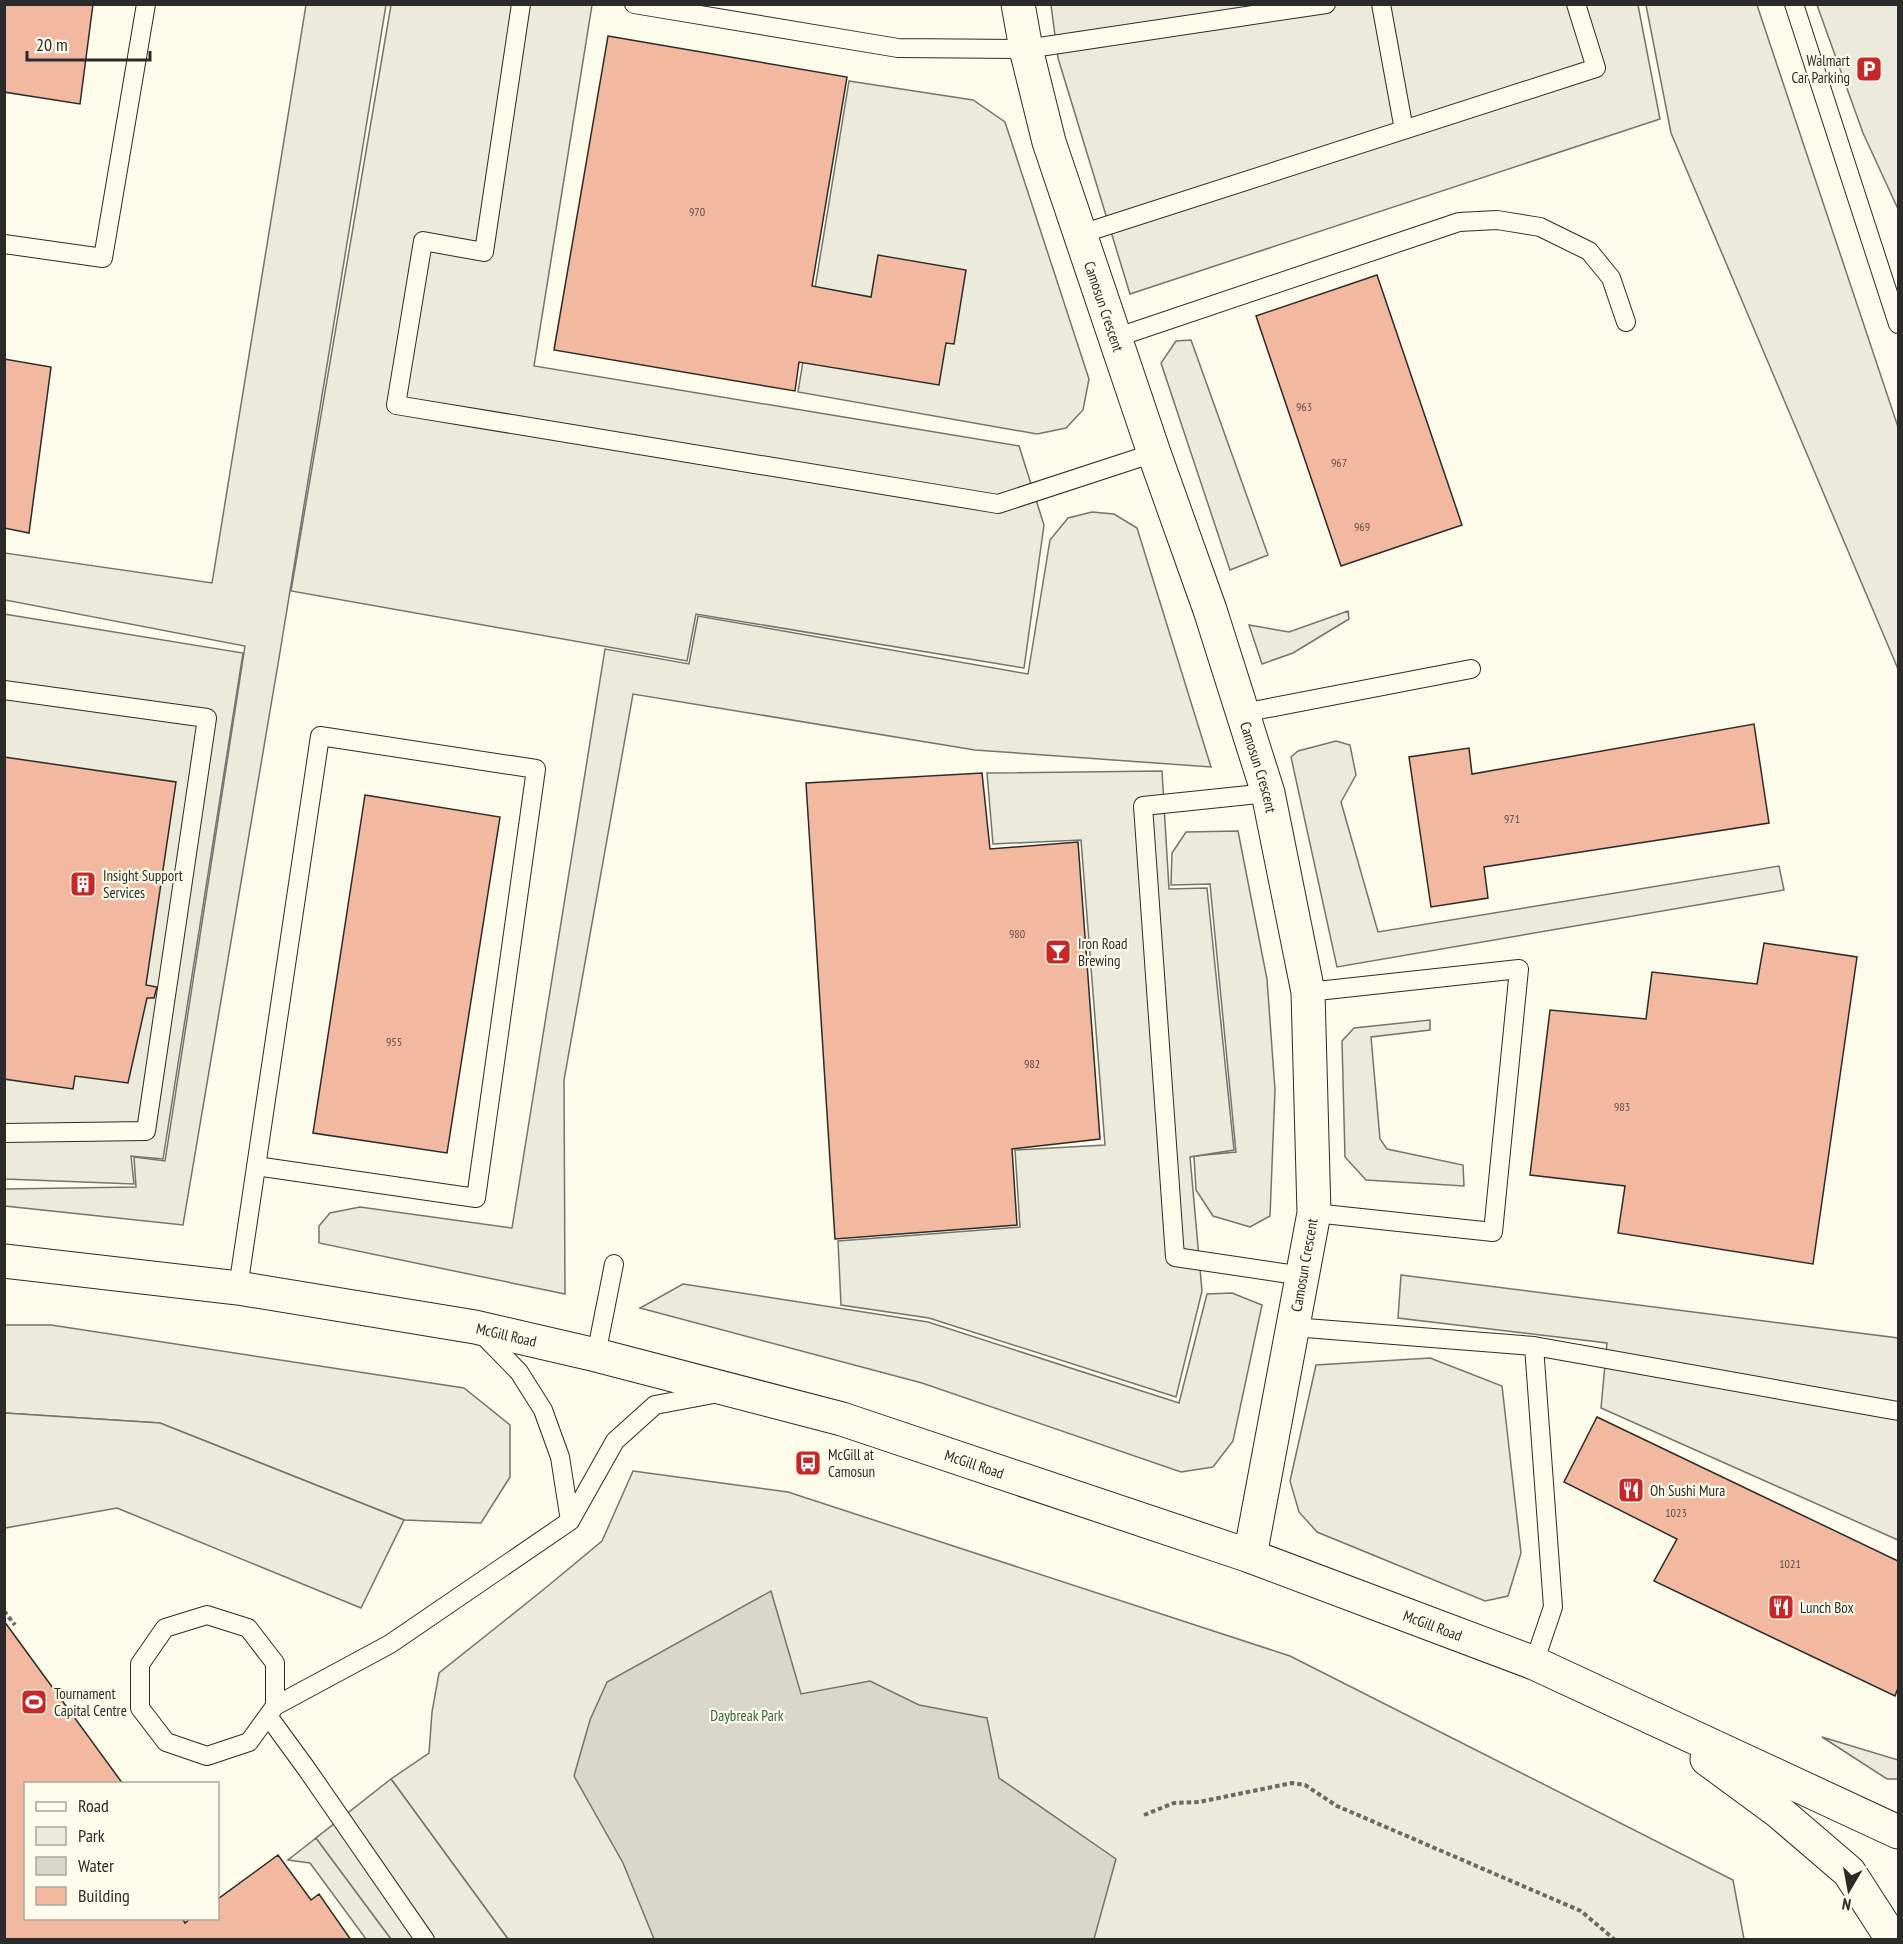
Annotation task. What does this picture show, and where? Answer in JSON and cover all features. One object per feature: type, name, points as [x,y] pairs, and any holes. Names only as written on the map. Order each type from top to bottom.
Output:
[{"type":"main road","name":"Camosun Crescent","points":[[1018,4],[1026,49],[1050,142],[1154,453],[1210,610],[1268,793],[1308,992],[1314,1213],[1250,1556]]},
{"type":"main road","name":"McGill Road","points":[[4,1261],[238,1288],[475,1327],[596,1355],[842,1419],[1250,1556],[1533,1663],[1899,1832]]},
{"type":"main road","points":[[1653,1719],[1779,1812],[1849,1872],[1891,1940]]},
{"type":"lane","points":[[4,244],[103,258],[146,4]]},
{"type":"lane","points":[[521,4],[484,252],[423,242],[396,405],[998,504],[1154,453]]},
{"type":"lane","points":[[634,4],[898,48],[1026,49],[1326,4]]},
{"type":"lane","points":[[1381,4],[1404,130]]},
{"type":"lane","points":[[1081,234],[1596,68],[1576,4]]},
{"type":"lane","points":[[1794,4],[1899,324]]},
{"type":"lane","points":[[1115,338],[1460,222],[1497,220],[1540,227],[1589,251],[1611,278],[1626,322]]},
{"type":"lane","points":[[1243,713],[1471,669]]},
{"type":"lane","points":[[4,690],[207,718],[146,1131],[4,1133]]},
{"type":"lane","points":[[238,1288],[256,1166],[320,736],[536,769],[476,1198],[256,1166]]},
{"type":"lane","points":[[1268,793],[1143,806],[1175,1257],[1302,1276]]},
{"type":"lane","points":[[1308,992],[1520,969],[1493,1232],[1314,1213]]},
{"type":"lane","points":[[596,1355],[614,1264]]},
{"type":"lane","points":[[475,1327],[519,1371],[543,1410],[560,1457],[570,1521]]},
{"type":"lane","points":[[1293,1327],[1534,1346],[1899,1411]]},
{"type":"lane","points":[[1533,1663],[1553,1607],[1534,1346]]},
{"type":"lane","points":[[425,1940],[306,1768],[271,1711],[274,1663],[248,1628],[207,1615],[165,1628],[140,1664],[140,1708],[166,1742],[207,1756],[249,1742],[271,1711],[390,1644],[570,1521],[615,1441],[655,1405],[732,1390]]},
{"type":"path","points":[[4,1611],[15,1625]]},
{"type":"path","points":[[1144,1815],[1174,1803],[1199,1802],[1292,1783],[1305,1785],[1337,1806],[1581,1911],[1615,1940]]},
{"type":"green space","points":[[306,5],[386,5],[183,1225],[5,1206],[5,1189],[136,1187],[134,1157],[165,1161],[245,646],[5,600],[5,553],[212,583]]},
{"type":"green space","points":[[1646,5],[1757,5],[1898,427],[1898,669],[1671,133]]},
{"type":"green space","points":[[849,81],[973,100],[1005,122],[1089,379],[1083,410],[1066,428],[1037,434],[798,392]]},
{"type":"green space","points":[[1191,340],[1268,555],[1230,570],[1161,363],[1176,341]]},
{"type":"green space","points":[[1092,512],[1114,514],[1137,528],[1211,767],[975,750],[633,694],[564,1080],[565,1294],[319,1243],[319,1226],[330,1213],[360,1207],[512,1228],[605,649],[689,664],[698,616],[1028,674],[1050,540],[1068,518]]},
{"type":"green space","points":[[1348,611],[1349,619],[1293,653],[1262,664],[1249,625],[1289,632]]},
{"type":"green space","points":[[1336,741],[1350,745],[1356,775],[1341,802],[1378,932],[1779,866],[1784,890],[1337,967],[1291,757],[1298,751]]},
{"type":"green space","points":[[1238,831],[1267,979],[1275,1090],[1270,1216],[1250,1227],[1213,1216],[1196,1190],[1194,1156],[1236,1152],[1210,884],[1171,885],[1172,853],[1186,832]]},
{"type":"green space","points":[[1430,1020],[1430,1030],[1371,1037],[1380,1139],[1387,1149],[1463,1165],[1464,1186],[1366,1180],[1345,1157],[1342,1041],[1354,1028]]},
{"type":"green space","points":[[683,1284],[928,1322],[1179,1403],[1207,1294],[1232,1293],[1262,1305],[1233,1441],[1213,1467],[1181,1472],[922,1383],[640,1308]]},
{"type":"green space","points":[[4,1325],[51,1325],[464,1388],[510,1425],[510,1477],[481,1523],[404,1520],[160,1423],[5,1413]]},
{"type":"green space","points":[[1430,1358],[1502,1386],[1521,1553],[1508,1596],[1485,1601],[1317,1532],[1299,1512],[1290,1481],[1316,1365]]},
{"type":"green space","name":"Daybreak Park","points":[[633,1471],[788,1492],[1290,1656],[1733,1880],[1744,1939],[508,1939],[391,1779],[429,1753],[432,1712],[439,1673],[602,1541]]},
{"type":"green space","points":[[1822,1737],[1898,1760],[1898,1779],[1887,1779]]},
{"type":"green space","points":[[316,1838],[391,1939],[366,1939],[310,1863],[288,1860]]},
{"type":"shaded area","points":[[391,5],[592,5],[534,366],[1019,446],[1044,525],[1024,668],[696,614],[687,661],[291,591]]},
{"type":"shaded area","points":[[1051,5],[1638,5],[1660,119],[1130,294],[1058,58]]},
{"type":"shaded area","name":"Walmart Car Parking","points":[[1817,5],[1898,5],[1898,209],[1863,133]]},
{"type":"shaded area","points":[[4,614],[243,653],[163,1159],[131,1156],[134,1184],[5,1179]]},
{"type":"shaded area","points":[[1162,771],[1169,889],[1207,888],[1234,1150],[1190,1157],[1202,1291],[1176,1397],[929,1318],[841,1305],[838,1241],[1020,1227],[1015,1150],[1105,1145],[1081,840],[993,844],[987,773]]},
{"type":"shaded area","points":[[1401,1275],[1898,1338],[1898,1540],[1601,1408],[1607,1343],[1398,1318]]},
{"type":"shaded area","points":[[4,1413],[160,1423],[404,1520],[361,1608],[117,1508],[5,1528]]},
{"type":"shaded area","points":[[391,1779],[508,1939],[391,1939],[316,1838]]},
{"type":"water","points":[[771,1591],[801,1694],[870,1681],[919,1705],[987,1718],[999,1778],[1116,1859],[1094,1939],[654,1939],[623,1863],[574,1776],[590,1720],[607,1682]]},
{"type":"building","points":[[4,4],[93,4],[80,104],[4,92]]},
{"type":"building","points":[[608,36],[847,77],[812,286],[871,297],[878,255],[966,270],[954,344],[946,343],[939,385],[799,362],[795,391],[554,350]]},
{"type":"building","points":[[1377,275],[1462,525],[1341,566],[1256,316]]},
{"type":"building","points":[[4,359],[51,367],[29,533],[4,528]]},
{"type":"building","points":[[1754,724],[1769,823],[1484,867],[1488,898],[1431,907],[1409,757],[1469,748],[1472,774]]},
{"type":"building","name":"Insight Support Services","points":[[4,757],[176,782],[146,985],[157,987],[154,998],[147,998],[128,1083],[75,1076],[73,1089],[4,1079]]},
{"type":"building","points":[[982,773],[990,849],[1078,842],[1100,1139],[1012,1149],[1017,1225],[835,1239],[806,783]]},
{"type":"building","points":[[365,795],[500,817],[447,1153],[313,1133]]},
{"type":"building","points":[[1764,943],[1857,957],[1813,1264],[1618,1233],[1625,1186],[1530,1175],[1550,1010],[1646,1019],[1652,972],[1757,984]]},
{"type":"building","points":[[1597,1417],[1898,1561],[1898,1688],[1895,1696],[1654,1581],[1677,1539],[1564,1482]]},
{"type":"building","name":"Tournament Capital Centre","points":[[4,1621],[122,1782],[24,1782],[24,1920],[183,1920],[185,1923],[189,1920],[219,1920],[219,1898],[278,1855],[311,1900],[319,1894],[351,1940],[4,1940]]},
{"type":"place","name":"Walmart Car Parking","points":[[1869,69]]},
{"type":"place","name":"Insight Support Services","points":[[83,884]]},
{"type":"place","name":"Iron Road Brewing","points":[[1058,952]]},
{"type":"place","name":"McGill at Camosun","points":[[808,1463]]},
{"type":"place","name":"Oh Sushi Mura","points":[[1631,1490]]},
{"type":"place","name":"Lunch Box","points":[[1781,1607]]},
{"type":"place","name":"Tournament Capital Centre","points":[[34,1702]]}]
